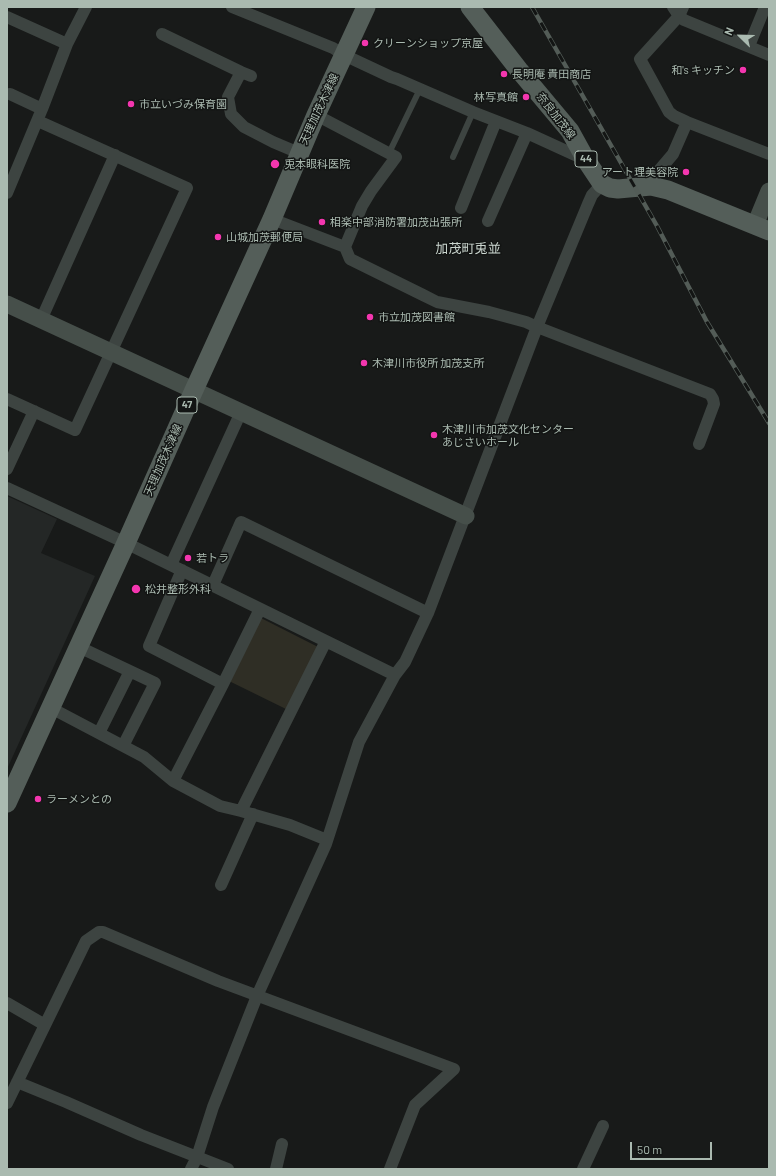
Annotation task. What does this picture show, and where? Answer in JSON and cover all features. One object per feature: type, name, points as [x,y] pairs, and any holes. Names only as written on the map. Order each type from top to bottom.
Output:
[{"type":"main road","name":"天理加茂木津線","points":[[7,802],[126,543],[272,219],[316,115],[366,7]]},
{"type":"main road","name":"奈良加茂線","points":[[470,7],[519,70],[570,131],[586,160],[602,184]]},
{"type":"main road","points":[[602,184],[610,188],[618,189],[651,186],[668,190],[762,228]]},
{"type":"street","points":[[7,193],[40,115],[67,44],[86,7]]},
{"type":"street","points":[[232,7],[245,10],[333,48],[344,55],[390,77],[527,133],[586,160]]},
{"type":"street","points":[[749,46],[765,7]]},
{"type":"street","points":[[769,55],[684,20],[678,10],[640,59],[669,112],[674,116],[769,154]]},
{"type":"street","points":[[7,17],[67,44]]},
{"type":"street","points":[[162,34],[246,74],[228,97],[231,114],[244,127],[299,153]]},
{"type":"street","points":[[7,399],[75,430],[187,188],[115,155],[40,115],[10,94]]},
{"type":"street","points":[[316,115],[396,157],[371,190],[362,206],[345,247],[350,259],[437,302],[489,312],[526,322],[710,394],[714,404],[699,444]]},
{"type":"street","points":[[461,208],[496,121]]},
{"type":"street","points":[[651,186],[656,174],[673,154],[687,122]]},
{"type":"street","points":[[488,221],[527,133]]},
{"type":"street","points":[[41,320],[115,155]]},
{"type":"street","points":[[191,1169],[197,1157],[213,1107],[257,996],[327,840],[359,742],[395,675],[406,662],[428,613],[537,326],[592,195],[602,184]]},
{"type":"street","points":[[762,228],[769,191]]},
{"type":"street","points":[[272,219],[345,247]]},
{"type":"street","points":[[7,304],[466,516]]},
{"type":"street","points":[[7,469],[34,411]]},
{"type":"street","points":[[223,684],[149,646],[177,568],[241,412]]},
{"type":"street","points":[[7,488],[126,543],[395,675]]},
{"type":"street","points":[[213,585],[241,522],[428,613]]},
{"type":"street","points":[[173,781],[260,609]]},
{"type":"street","points":[[221,885],[247,812],[326,642]]},
{"type":"street","points":[[79,646],[155,683],[122,746]]},
{"type":"street","points":[[98,733],[130,671]]},
{"type":"street","points":[[51,708],[144,758],[173,781],[220,806],[247,812],[290,825],[327,840]]},
{"type":"street","points":[[7,1103],[86,941],[99,932],[103,932],[218,981],[454,1069],[416,1105],[390,1169]]},
{"type":"street","points":[[7,1003],[45,1025]]},
{"type":"street","points":[[16,1082],[141,1135],[228,1169]]},
{"type":"street","points":[[583,1169],[603,1126]]},
{"type":"street","points":[[276,1169],[282,1144]]},
{"type":"lane","points":[[390,153],[420,89]]},
{"type":"lane","points":[[453,157],[473,112]]},
{"type":"shaded area","points":[[7,496],[57,519],[41,553],[95,576],[7,769]]},
{"type":"shaded area","points":[[261,618],[320,648],[288,710],[229,681]]},
{"type":"railway","points":[[532,7],[657,226],[707,322],[769,423]]},
{"type":"place","name":"クリーンショップ京屋","points":[[365,43]]},
{"type":"place","name":"和's キッチン","points":[[743,70]]},
{"type":"place","name":"長明庵 貴田商店","points":[[504,74]]},
{"type":"place","name":"林写真館","points":[[526,97]]},
{"type":"place","name":"市立いづみ保育園","points":[[131,104]]},
{"type":"place","name":"兎本眼科医院","points":[[275,164]]},
{"type":"place","name":"アート理美容院","points":[[686,172]]},
{"type":"place","name":"相楽中部消防署加茂出張所","points":[[322,222]]},
{"type":"place","name":"山城加茂郵便局","points":[[218,237]]},
{"type":"place","name":"市立加茂図書館","points":[[370,317]]},
{"type":"place","name":"木津川市役所 加茂支所","points":[[364,363]]},
{"type":"place","name":"木津川市加茂文化センター あじさいホール","points":[[434,435]]},
{"type":"place","name":"若トラ","points":[[188,558]]},
{"type":"place","name":"松井整形外科","points":[[136,589]]},
{"type":"place","name":"ラーメンとの","points":[[38,799]]},
{"type":"district","name":"加茂町兎並","points":[[468,249]]}]
